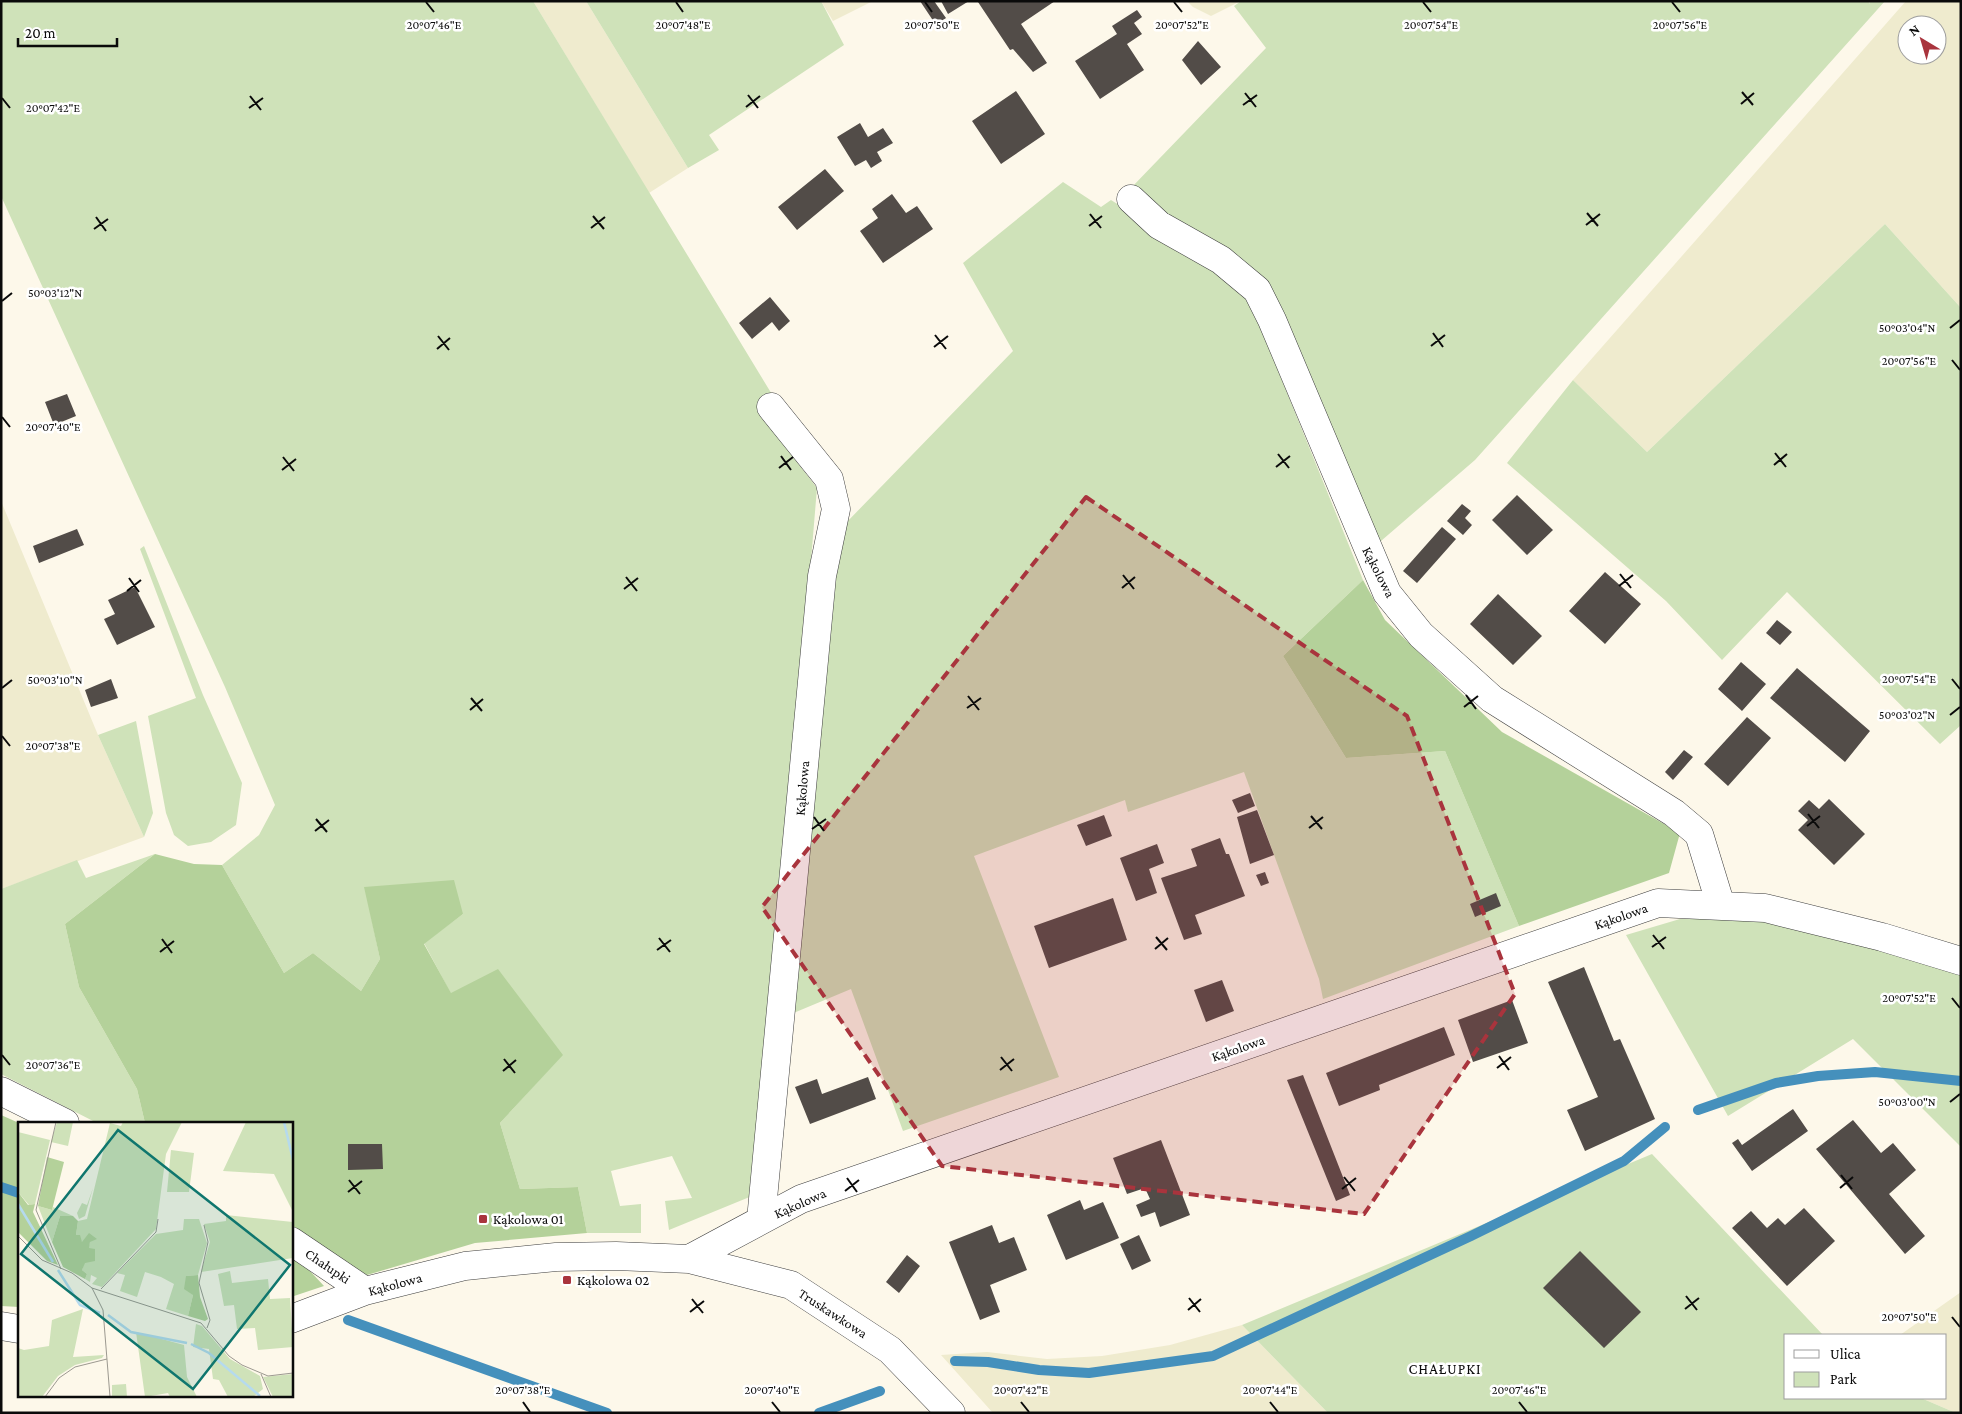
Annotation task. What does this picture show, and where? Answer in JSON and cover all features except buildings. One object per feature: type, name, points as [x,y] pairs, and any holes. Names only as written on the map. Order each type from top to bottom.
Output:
[{"type":"street","name":"Kąkolowa","points":[[1131,199],[1159,225],[1221,260],[1257,290],[1272,320],[1387,593],[1420,634],[1492,699],[1674,813],[1699,834],[1721,906]]},
{"type":"street","name":"Kąkolowa","points":[[761,1220],[822,576],[836,509],[828,479],[771,407]]},
{"type":"street","name":"Kąkolowa","points":[[292,1320],[365,1291],[475,1265],[556,1257],[616,1256],[689,1259],[801,1199],[1658,903],[1766,908],[1882,937],[1961,961]]},
{"type":"street","points":[[1,1091],[63,1122]]},
{"type":"street","name":"Chałupki","points":[[292,1242],[365,1291]]},
{"type":"street","name":"Truskawkowa","points":[[689,1259],[791,1286],[890,1350],[951,1413]]},
{"type":"street","points":[[1,1326],[18,1329]]},
{"type":"highlighted area","points":[[1086,497],[1407,716],[1515,994],[1364,1214],[942,1166],[762,907]]},
{"type":"shaded area","points":[[533,1],[586,1],[688,168],[649,193]]},
{"type":"shaded area","points":[[821,1],[873,1],[833,21]]},
{"type":"shaded area","points":[[1187,1],[1241,1],[1211,16],[1193,7]]},
{"type":"shaded area","points":[[1906,1],[1961,1],[1961,308],[1885,224],[1647,452],[1573,380]]},
{"type":"shaded area","points":[[1,501],[98,735],[144,837],[1,889]]},
{"type":"shaded area","points":[[1961,1292],[1961,1413],[1956,1413],[1923,1399],[1947,1399],[1947,1334],[1901,1334]]},
{"type":"shaded area","points":[[1242,1325],[1328,1413],[993,1413],[941,1355],[987,1352],[1047,1359],[1102,1356],[1170,1345]]},
{"type":"green space","points":[[1,1],[533,1],[773,396],[757,410],[817,488],[790,812],[752,1196],[669,1230],[665,1201],[692,1198],[672,1156],[611,1171],[620,1206],[641,1204],[641,1233],[587,1233],[578,1187],[520,1189],[500,1123],[562,1055],[451,994],[424,943],[463,914],[365,887],[380,959],[361,991],[313,953],[284,973],[222,865],[259,835],[275,805],[225,687],[1,196]]},
{"type":"green space","points":[[586,1],[821,1],[844,45],[709,135],[719,150],[688,168]]},
{"type":"green space","points":[[1241,1],[1868,1],[1870,4],[1869,1],[1885,1],[1475,460],[1374,547],[1269,286],[1131,188],[1266,48],[1234,6]]},
{"type":"green space","points":[[1063,182],[1101,207],[1111,200],[1214,265],[1251,304],[1363,580],[1283,656],[1346,758],[1445,751],[1519,926],[1323,999],[1319,979],[1244,772],[1128,812],[1125,800],[974,856],[1059,1077],[903,1131],[851,989],[784,1017],[837,556],[844,525],[1013,351],[963,263]]},
{"type":"green space","points":[[1885,224],[1961,308],[1961,725],[1940,744],[1787,592],[1722,660],[1666,601],[1507,463],[1573,380],[1647,452]]},
{"type":"green space","points":[[144,546],[203,695],[242,783],[236,825],[211,842],[188,846],[174,835],[166,813],[148,716],[196,698],[140,549]]},
{"type":"green space","points":[[1363,580],[1385,620],[1502,732],[1680,833],[1669,873],[1519,926],[1445,751],[1346,758],[1283,656]]},
{"type":"green space","points":[[136,721],[153,813],[144,837],[98,735]]},
{"type":"green space","points":[[155,854],[65,924],[79,987],[137,1089],[145,1122],[95,1122],[1,1074],[1,889],[77,860],[86,878]]},
{"type":"green space","points":[[155,854],[194,864],[222,865],[284,973],[313,953],[361,991],[380,959],[364,887],[454,880],[463,914],[424,944],[451,993],[498,969],[563,1055],[500,1123],[520,1189],[578,1187],[587,1233],[475,1243],[367,1275],[292,1230],[292,1122],[145,1122],[137,1089],[79,987],[65,924]]},
{"type":"green space","points":[[1735,917],[1799,924],[1961,975],[1961,1147],[1853,1039],[1728,1116],[1626,935],[1680,919]]},
{"type":"green space","points":[[1,1115],[18,1123],[18,1307],[1,1306]]},
{"type":"green space","points":[[1652,1154],[1822,1334],[1784,1334],[1784,1399],[1923,1399],[1956,1413],[1328,1413],[1242,1325]]},
{"type":"green space","points":[[292,1254],[296,1256],[324,1286],[292,1297]]},
{"type":"waterway","points":[[1698,1110],[1776,1083],[1818,1076],[1875,1072],[1961,1081]]},
{"type":"waterway","points":[[955,1361],[988,1362],[1039,1370],[1089,1373],[1213,1356],[1471,1236],[1624,1161],[1665,1127]]},
{"type":"waterway","points":[[1,1187],[18,1193]]},
{"type":"waterway","points":[[348,1320],[607,1413]]},
{"type":"waterway","points":[[819,1413],[880,1391]]},
{"type":"place","name":"Kąkolowa 01","points":[[483,1219]]},
{"type":"place","name":"Kąkolowa 02","points":[[567,1280]]},
{"type":"district","name":"CHAŁUPKI","points":[[1445,1369]]}]
